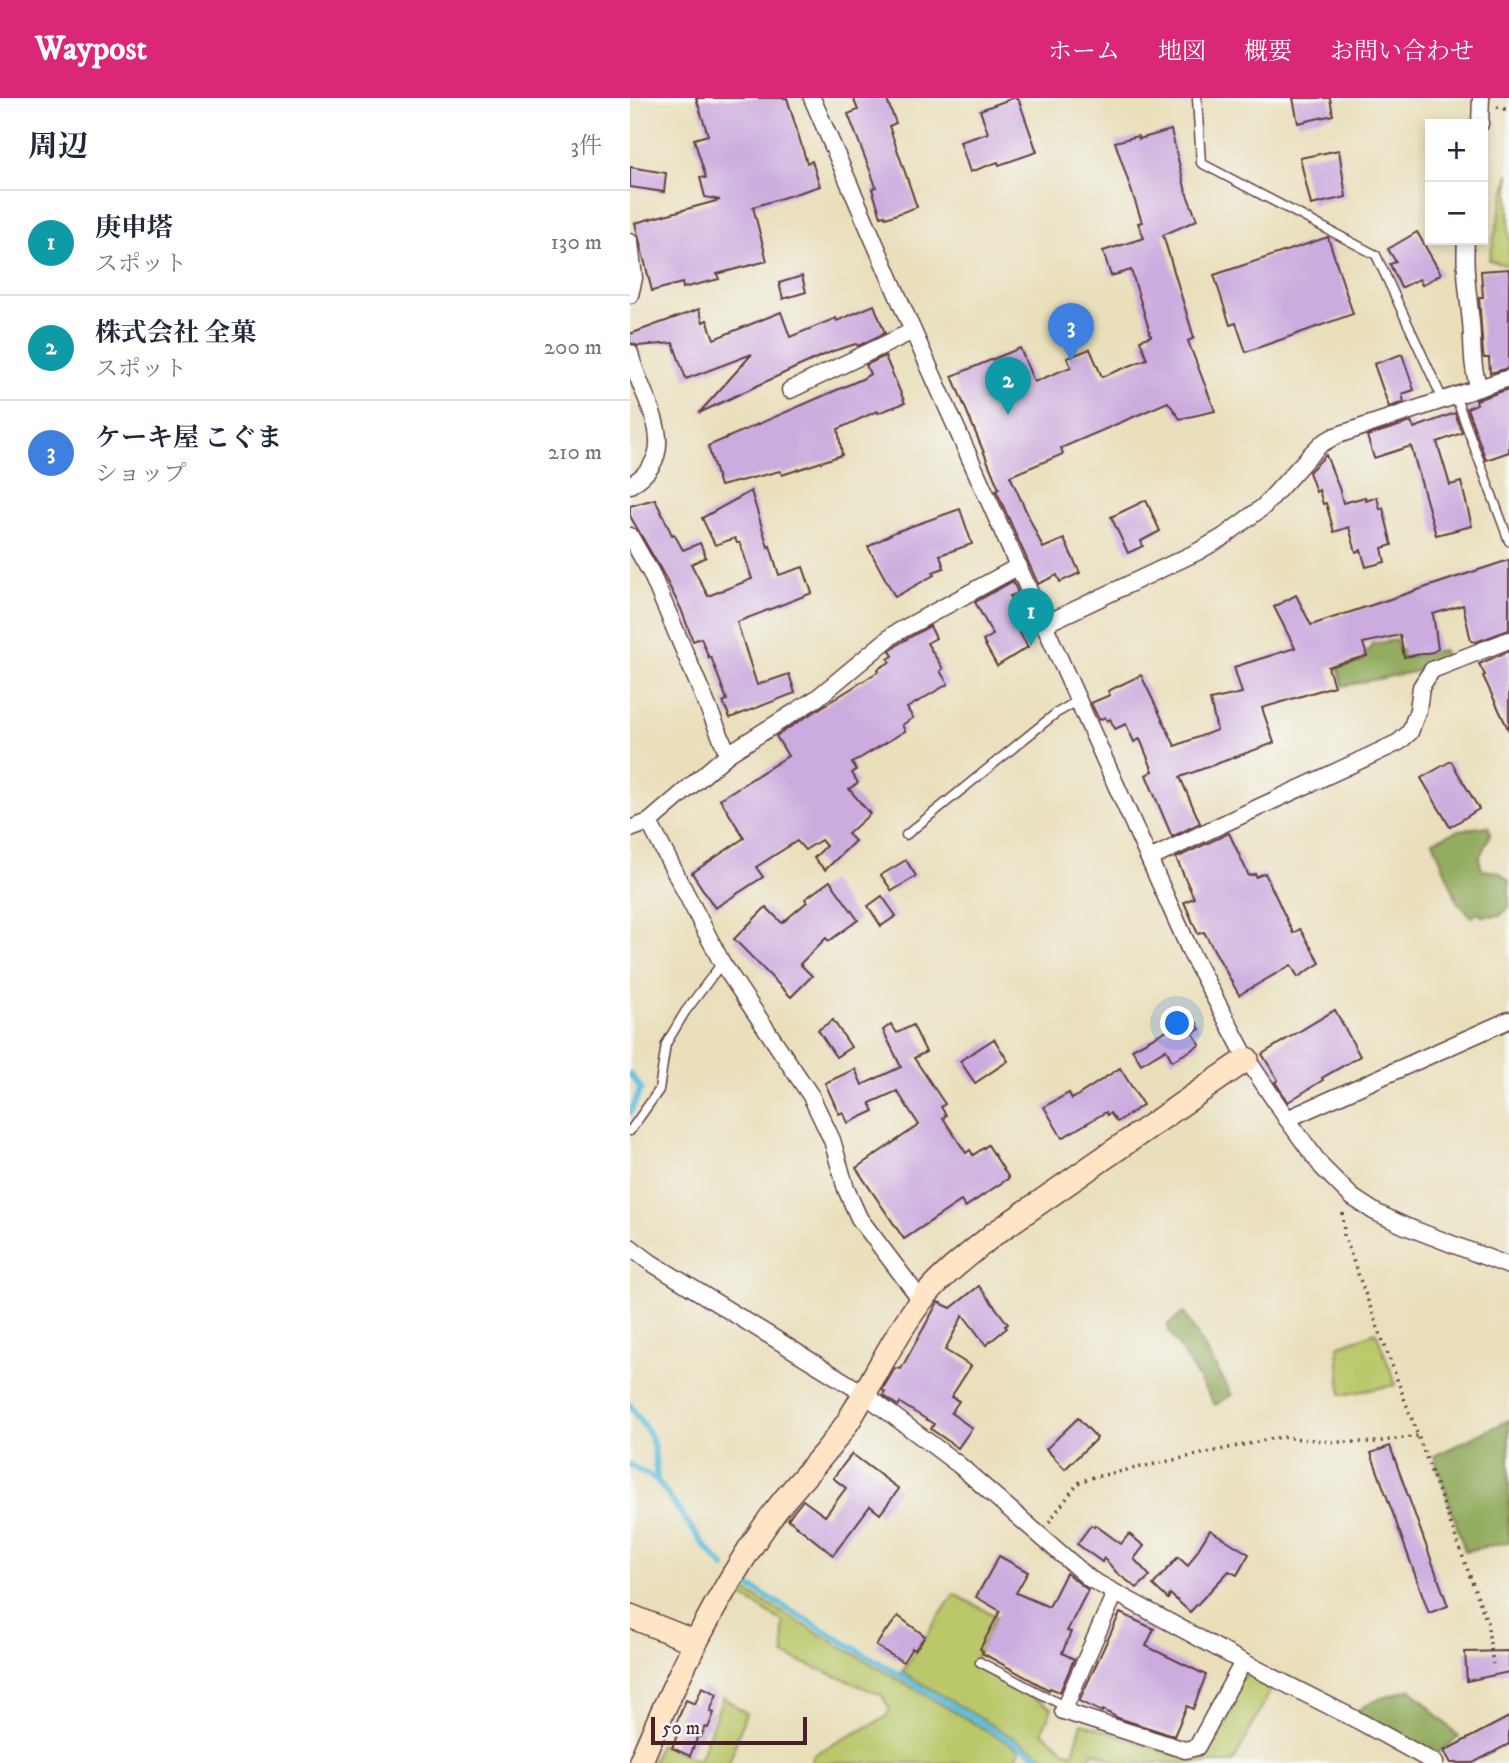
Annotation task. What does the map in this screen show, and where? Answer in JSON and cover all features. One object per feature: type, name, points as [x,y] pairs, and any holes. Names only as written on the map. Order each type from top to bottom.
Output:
[{"type":"street","points":[[812,98],[913,331],[1192,955],[1247,1059],[1322,1167],[1352,1197],[1375,1212],[1405,1226],[1509,1266]]},
{"type":"street","points":[[1479,119],[1481,98]]},
{"type":"street","points":[[630,242],[634,278],[630,295]]},
{"type":"street","points":[[1466,245],[1465,286],[1471,319],[1475,377],[1479,387]]},
{"type":"street","points":[[790,390],[913,331]]},
{"type":"street","points":[[630,353],[658,428],[659,444],[653,466],[630,485]]},
{"type":"street","points":[[1045,624],[1223,537],[1263,507],[1321,443],[1335,436],[1509,379]]},
{"type":"street","points":[[630,536],[651,573],[728,754]]},
{"type":"street","points":[[630,829],[649,821],[728,754],[817,698],[894,634],[1019,566]]},
{"type":"street","points":[[1150,859],[1399,742],[1410,732],[1418,710],[1421,687],[1432,670],[1509,640]]},
{"type":"street","points":[[649,821],[722,963],[811,1096],[832,1140],[846,1189],[859,1218],[921,1300]]},
{"type":"street","points":[[1287,1119],[1509,1020]]},
{"type":"street","points":[[640,1763],[672,1686],[754,1541],[849,1420],[921,1300],[994,1234],[1247,1059]]},
{"type":"street","points":[[630,1247],[863,1393],[959,1465],[1090,1579],[1435,1763]]},
{"type":"street","points":[[1115,1593],[1063,1711],[1185,1750],[1197,1747],[1243,1662]]},
{"type":"street","points":[[630,1616],[695,1642]]},
{"type":"lane","points":[[1197,98],[1201,163],[1376,255],[1449,398],[1509,541]]},
{"type":"lane","points":[[906,835],[1055,715],[1079,700]]},
{"type":"lane","points":[[630,1131],[659,1090],[666,1044],[685,1012],[722,963]]},
{"type":"lane","points":[[980,1662],[1064,1706]]},
{"type":"path","points":[[1352,1197],[1343,1214],[1343,1236],[1487,1622],[1493,1664]]},
{"type":"path","points":[[1039,1535],[1077,1483],[1090,1478],[1280,1437],[1334,1442],[1376,1442],[1418,1436]]},
{"type":"green space","points":[[1509,173],[1509,266],[1489,260]]},
{"type":"green space","points":[[1396,640],[1400,650],[1414,656],[1443,650],[1445,655],[1417,671],[1343,686],[1338,667],[1362,661],[1372,644]]},
{"type":"green space","points":[[1489,826],[1490,835],[1479,858],[1482,870],[1499,872],[1509,881],[1509,907],[1501,915],[1481,916],[1478,912],[1472,917],[1458,903],[1433,841],[1459,830]]},
{"type":"green space","points":[[1184,1313],[1232,1395],[1215,1405],[1169,1331],[1168,1324]]},
{"type":"green space","points":[[1376,1332],[1396,1385],[1341,1395],[1338,1346]]},
{"type":"green space","points":[[1509,1420],[1509,1542],[1465,1551],[1434,1456]]},
{"type":"green space","points":[[742,1589],[1020,1750],[1013,1763],[811,1763],[814,1754],[885,1718],[890,1710],[882,1695],[784,1655],[783,1622],[738,1594]]},
{"type":"green space","points":[[954,1594],[996,1616],[973,1665],[1052,1708],[1042,1732],[1066,1751],[1073,1753],[1082,1723],[1180,1757],[1193,1756],[1200,1752],[1238,1679],[1251,1672],[1274,1684],[1233,1763],[1118,1763],[1094,1751],[1083,1763],[1056,1763],[902,1672]]},
{"type":"green space","points":[[1411,1689],[1459,1737],[1433,1757],[1356,1712],[1373,1701]]},
{"type":"green space","points":[[723,1697],[746,1713],[729,1763],[652,1763],[659,1744],[699,1760]]},
{"type":"building","points":[[696,98],[787,98],[807,163],[812,161],[820,186],[753,207],[767,261],[717,274],[719,279],[683,288],[682,283],[652,291],[635,223],[720,200],[705,197],[700,177],[706,178],[694,139],[708,135]]},
{"type":"building","points":[[853,98],[886,98],[896,123],[889,126],[917,207],[886,218],[885,215],[881,216],[872,189],[876,187],[848,114],[858,110]]},
{"type":"building","points":[[1018,98],[1037,152],[970,172],[960,142],[988,133],[980,110]]},
{"type":"building","points":[[1293,98],[1330,98],[1333,115],[1298,123]]},
{"type":"building","points":[[1171,130],[1186,192],[1197,220],[1163,235],[1194,338],[1188,341],[1215,411],[1180,419],[1168,402],[1061,448],[1063,454],[1010,476],[1043,548],[1064,539],[1080,573],[1060,582],[1057,575],[1038,584],[996,490],[999,489],[952,376],[1020,348],[1034,382],[1071,367],[1067,358],[1090,349],[1102,377],[1147,359],[1140,340],[1151,336],[1131,270],[1111,276],[1103,251],[1144,238],[1138,223],[1142,222],[1115,142]]},
{"type":"building","points":[[1339,150],[1346,197],[1311,205],[1300,158]]},
{"type":"building","points":[[630,167],[666,173],[664,192],[630,187]]},
{"type":"building","points":[[1417,232],[1441,274],[1422,285],[1419,279],[1401,288],[1390,264],[1396,262],[1388,249]]},
{"type":"building","points":[[1328,237],[1353,314],[1246,352],[1236,323],[1230,325],[1214,275]]},
{"type":"building","points":[[1509,269],[1509,368],[1490,373],[1489,358],[1484,358],[1483,354],[1479,297],[1483,297],[1481,271]]},
{"type":"building","points":[[802,276],[806,292],[783,299],[779,283]]},
{"type":"building","points":[[874,305],[885,333],[858,346],[856,344],[833,351],[699,413],[752,354],[686,379],[673,343],[638,346],[630,343],[630,334],[699,309],[703,322],[707,320],[714,339],[781,312],[790,337]]},
{"type":"building","points":[[1402,354],[1414,390],[1402,394],[1404,402],[1389,407],[1374,364]]},
{"type":"building","points":[[885,356],[905,403],[878,413],[877,411],[838,429],[842,455],[782,475],[780,471],[720,486],[708,446],[862,379],[870,374],[866,365]]},
{"type":"building","points":[[1509,389],[1509,452],[1486,460],[1467,408],[1477,404],[1476,400]]},
{"type":"building","points":[[1455,413],[1462,433],[1437,442],[1450,485],[1461,482],[1472,526],[1436,535],[1411,446],[1374,458],[1367,436],[1411,422],[1414,428]]},
{"type":"building","points":[[1326,455],[1343,503],[1377,497],[1380,509],[1383,508],[1392,545],[1382,548],[1385,562],[1366,567],[1361,550],[1356,552],[1349,527],[1334,532],[1326,503],[1323,504],[1319,490],[1316,492],[1309,472]]},
{"type":"building","points":[[751,491],[779,575],[803,567],[812,593],[737,622],[757,685],[789,674],[795,693],[730,718],[723,702],[727,700],[711,657],[709,658],[701,638],[693,641],[681,609],[630,516],[630,506],[655,499],[672,535],[674,534],[683,550],[700,543],[706,557],[691,564],[708,596],[752,579],[740,543],[737,543],[735,538],[715,545],[702,518]]},
{"type":"building","points":[[1146,500],[1160,531],[1141,541],[1143,546],[1128,553],[1111,517]]},
{"type":"building","points":[[960,509],[972,544],[940,555],[944,568],[933,572],[934,575],[895,597],[868,547],[895,532]]},
{"type":"building","points":[[1509,560],[1509,630],[1476,642],[1471,641],[1463,605],[1433,614],[1438,649],[1433,652],[1404,657],[1400,635],[1363,643],[1367,656],[1328,667],[1334,686],[1262,708],[1274,743],[1180,777],[1200,823],[1172,837],[1146,775],[1153,771],[1140,739],[1134,742],[1126,724],[1115,729],[1110,719],[1107,721],[1105,717],[1099,720],[1091,703],[1110,695],[1108,691],[1141,675],[1175,746],[1217,730],[1210,700],[1242,693],[1234,667],[1295,648],[1274,607],[1296,595],[1311,625]]},
{"type":"building","points":[[1013,581],[1018,593],[1010,596],[1012,600],[1009,602],[1017,619],[1013,621],[1028,647],[997,666],[983,641],[993,635],[975,602]]},
{"type":"building","points":[[930,626],[936,638],[927,643],[943,669],[940,671],[948,684],[907,708],[913,718],[902,725],[905,731],[852,763],[856,770],[852,773],[858,783],[849,789],[870,814],[848,834],[855,841],[825,870],[814,858],[826,846],[821,840],[805,850],[797,841],[756,867],[763,877],[715,908],[692,873],[744,838],[720,799],[788,756],[776,736],[879,671],[878,669],[890,662],[888,659],[893,656],[890,651]]},
{"type":"building","points":[[1509,651],[1509,731],[1479,664]]},
{"type":"building","points":[[1451,761],[1479,809],[1450,827],[1421,778]]},
{"type":"building","points":[[1229,833],[1249,876],[1255,874],[1256,877],[1265,873],[1293,933],[1300,929],[1320,963],[1298,977],[1291,965],[1239,995],[1204,932],[1198,934],[1184,902],[1194,898],[1176,858]]},
{"type":"building","points":[[906,860],[916,876],[892,891],[881,875]]},
{"type":"building","points":[[830,881],[858,920],[829,941],[826,938],[800,964],[812,976],[791,997],[734,939],[766,907],[782,923],[807,902],[805,899]]},
{"type":"building","points":[[882,896],[896,916],[881,926],[868,906]]},
{"type":"building","points":[[1335,1010],[1360,1056],[1288,1102],[1262,1054]]},
{"type":"building","points":[[1193,1016],[1200,1029],[1193,1033],[1200,1045],[1172,1061],[1166,1049],[1141,1064],[1132,1049]]},
{"type":"building","points":[[833,1020],[851,1047],[836,1057],[818,1030]]},
{"type":"building","points":[[891,1024],[897,1033],[913,1025],[926,1052],[914,1058],[945,1104],[941,1107],[946,1115],[943,1118],[966,1153],[970,1150],[973,1155],[988,1145],[1009,1178],[965,1207],[961,1201],[904,1239],[856,1168],[919,1125],[897,1091],[870,1103],[874,1111],[848,1123],[843,1112],[839,1114],[825,1083],[855,1069],[862,1085],[901,1067],[883,1030]]},
{"type":"building","points":[[994,1039],[1008,1061],[975,1083],[960,1061]]},
{"type":"building","points":[[1120,1068],[1143,1105],[1117,1122],[1106,1112],[1062,1138],[1044,1107],[1069,1093],[1072,1099]]},
{"type":"building","points":[[979,1286],[1008,1324],[1005,1326],[1007,1328],[986,1345],[963,1315],[945,1350],[971,1366],[951,1397],[959,1401],[951,1413],[972,1428],[958,1448],[931,1429],[934,1424],[900,1403],[898,1406],[883,1395],[885,1392],[882,1390],[895,1368],[901,1369],[938,1302],[951,1308]]},
{"type":"building","points":[[1078,1418],[1097,1438],[1065,1469],[1046,1449]]},
{"type":"building","points":[[1390,1446],[1448,1606],[1429,1613],[1371,1453]]},
{"type":"building","points":[[852,1454],[899,1489],[880,1514],[870,1506],[833,1555],[788,1519],[803,1500],[825,1516],[846,1488],[833,1478]]},
{"type":"building","points":[[1091,1525],[1095,1525],[1121,1544],[1129,1534],[1144,1546],[1134,1559],[1150,1576],[1137,1588],[1117,1573],[1104,1558],[1102,1562],[1077,1544]]},
{"type":"building","points":[[1210,1530],[1249,1554],[1237,1575],[1229,1571],[1190,1612],[1170,1594],[1168,1599],[1153,1585],[1178,1557],[1188,1566]]},
{"type":"building","points":[[999,1556],[1028,1572],[1016,1593],[1049,1607],[1066,1573],[1088,1590],[1067,1631],[1071,1632],[1062,1653],[1074,1659],[1060,1692],[1050,1688],[1049,1690],[982,1653],[980,1649],[1000,1611],[976,1597]]},
{"type":"building","points":[[1120,1613],[1154,1629],[1146,1646],[1206,1675],[1193,1709],[1187,1706],[1174,1736],[1118,1718],[1079,1701]]},
{"type":"building","points":[[898,1616],[925,1636],[915,1650],[912,1648],[903,1662],[876,1646]]},
{"type":"building","points":[[1509,1651],[1509,1672],[1467,1681],[1465,1652]]},
{"type":"building","points":[[702,1687],[717,1694],[710,1711],[714,1713],[708,1728],[705,1727],[701,1737],[698,1736],[690,1756],[672,1748],[680,1728],[675,1726],[686,1700],[695,1704]]},
{"type":"building","points":[[1509,1717],[1509,1744],[1473,1763],[1451,1763],[1444,1751]]},
{"type":"waterway","points":[[630,1074],[641,1088],[630,1113]]},
{"type":"waterway","points":[[630,1405],[650,1435],[657,1480]]},
{"type":"waterway","points":[[630,1465],[657,1480],[703,1544],[724,1567]]},
{"type":"waterway","points":[[747,1585],[1049,1763]]},
{"type":"place","name":"ケーキ屋 こぐま","points":[[1071,361]]},
{"type":"place","name":"株式会社 全菓","points":[[1008,415]]},
{"type":"place","name":"庚申塔","points":[[1031,646]]}]
